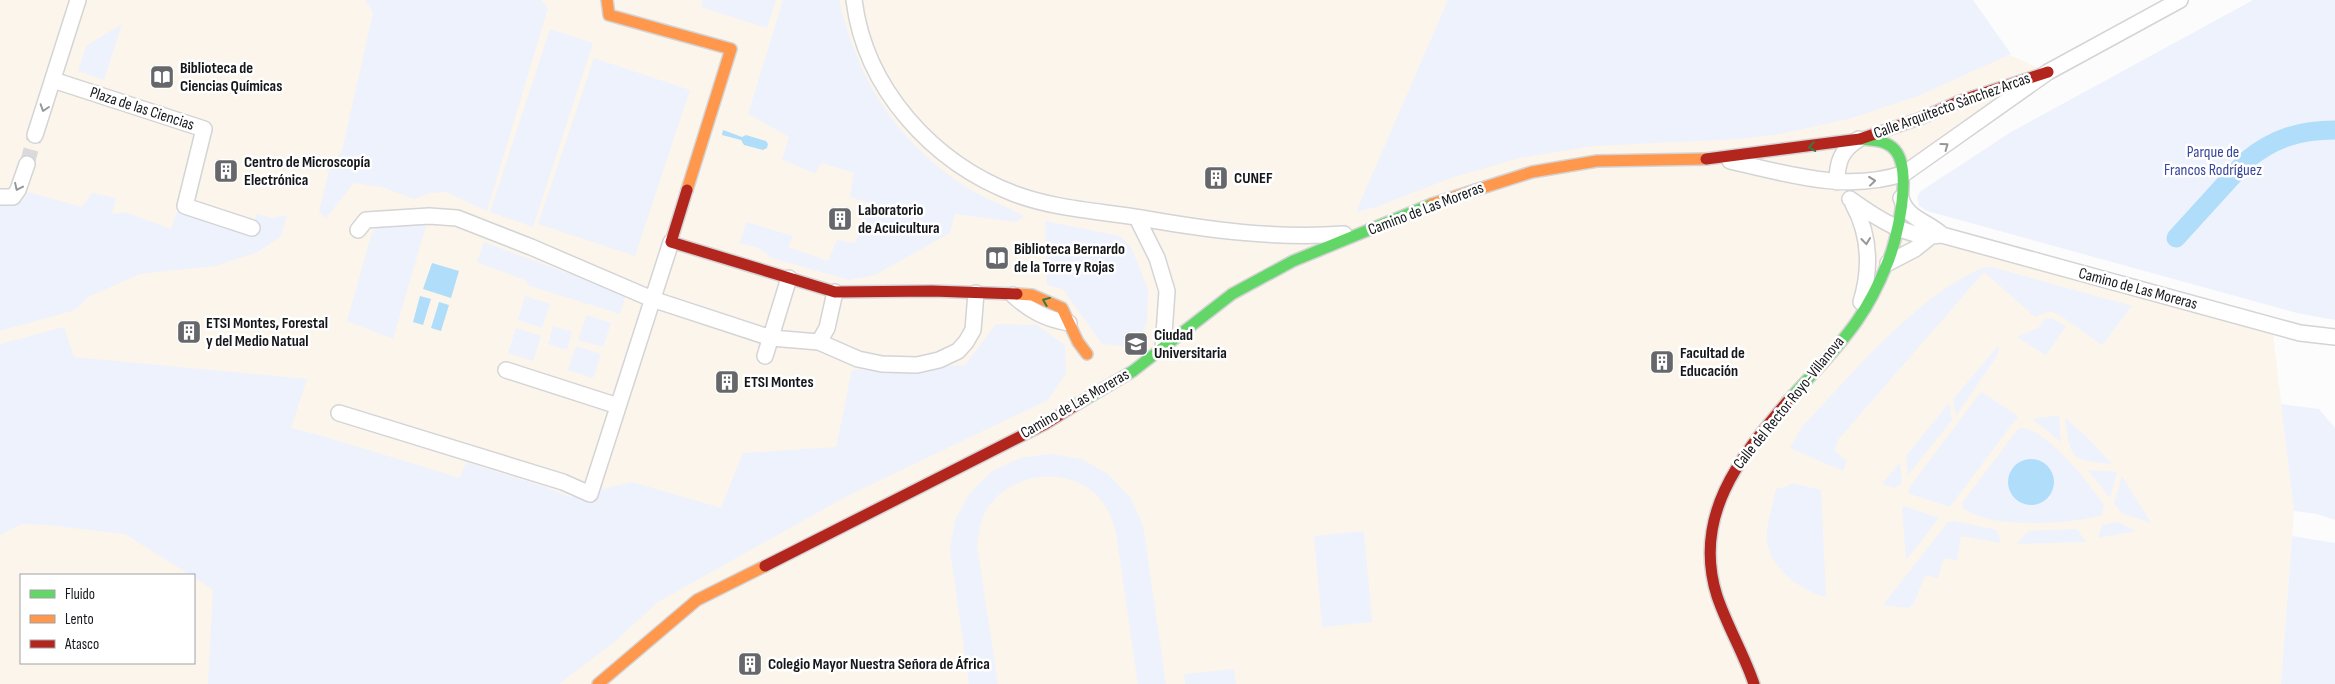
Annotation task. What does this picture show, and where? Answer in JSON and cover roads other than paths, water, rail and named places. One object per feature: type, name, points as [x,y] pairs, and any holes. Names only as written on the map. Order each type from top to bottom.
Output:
[{"type":"street","points":[[35,135],[78,0]]},
{"type":"street","points":[[339,413],[563,482],[590,494],[731,49],[609,15],[607,0]]},
{"type":"street","points":[[854,0],[862,39],[902,114],[935,146],[977,177],[1016,194],[1062,206],[1138,218],[1247,233],[1318,236],[1363,233]]},
{"type":"street","name":"Calle Arquitecto Sánchez Arcas","points":[[1860,139],[1881,141],[1890,146],[1902,163],[1904,173],[2048,72],[2180,0]]},
{"type":"street","name":"Calle Arquitecto Sánchez Arcas","points":[[1860,139],[1919,119],[1960,101],[2048,72]]},
{"type":"street","name":"Plaza de las Ciencias","points":[[53,80],[204,129],[185,206],[252,228]]},
{"type":"street","points":[[1837,182],[1837,166],[1840,156],[1848,146],[1860,139]]},
{"type":"street","name":"Camino de Las Moreras","points":[[598,684],[697,600],[1045,424],[1133,371],[1232,294],[1293,261],[1363,233],[1401,215],[1532,172],[1597,161],[1720,159],[1860,139]]},
{"type":"street","name":"Camino de Las Moreras","points":[[1720,159],[1837,182],[1856,183],[1885,180],[1904,173]]},
{"type":"street","points":[[0,197],[13,196],[18,190],[27,164]]},
{"type":"street","points":[[1902,198],[1904,173]]},
{"type":"street","name":"Calle del Rector Royo-Villanova","points":[[1837,182],[1850,199],[1864,230],[1867,254],[1866,285],[1856,322]]},
{"type":"street","name":"Camino de Las Moreras","points":[[1902,198],[1903,206],[1913,216],[1925,225],[1935,228],[1936,236]]},
{"type":"street","name":"Calle del Rector Royo-Villanova","points":[[1754,684],[1715,587],[1710,548],[1716,508],[1733,471],[1751,444],[1856,322],[1870,300],[1888,263],[1902,198]]},
{"type":"street","name":"Camino de Las Moreras","points":[[1850,199],[1880,221],[1897,227],[2300,333],[2335,337]]},
{"type":"street","points":[[358,230],[366,220],[429,216],[457,218],[531,247],[652,299],[771,338],[819,342],[858,359],[882,364],[916,365],[939,360],[958,351],[973,330],[976,293]]},
{"type":"street","points":[[1138,218],[1157,258],[1167,291],[1163,348]]},
{"type":"street","points":[[1888,263],[1915,250],[1936,236]]},
{"type":"street","points":[[671,242],[835,292],[932,291],[1013,295],[1028,309],[1054,320],[1069,323],[1078,342],[1087,354]]},
{"type":"street","points":[[765,356],[789,278]]},
{"type":"street","points":[[819,342],[828,328],[835,292]]},
{"type":"street","points":[[506,370],[618,406]]},
{"type":"water","points":[[723,130],[742,137],[746,135],[766,141],[768,144],[767,148],[763,150],[744,145],[741,140],[722,135]]},
{"type":"water","points":[[432,263],[459,271],[451,298],[423,289]]},
{"type":"water","points":[[420,296],[431,299],[423,325],[413,322]]},
{"type":"water","points":[[439,302],[449,305],[441,331],[431,328]]},
{"type":"water","points":[[2027,459],[2035,459],[2044,463],[2050,469],[2054,482],[2050,495],[2044,501],[2035,505],[2027,505],[2018,501],[2012,495],[2008,486],[2008,478],[2012,469],[2018,463]]},
{"type":"waterway","points":[[2176,238],[2247,160],[2257,152],[2288,137],[2322,130],[2335,130]]},
{"type":"tunnel","points":[[27,164],[35,135]]},
{"type":"place","name":"Biblioteca de Ciencias Químicas","points":[[162,77]]},
{"type":"place","name":"Centro de Microscopía Electrónica","points":[[226,171]]},
{"type":"place","name":"CUNEF","points":[[1216,178]]},
{"type":"place","name":"Laboratorio de Acuicultura","points":[[840,219]]},
{"type":"place","name":"Biblioteca Bernardo de la Torre y Rojas","points":[[997,258]]},
{"type":"place","name":"ETSI Montes, Forestal y del Medio Natual","points":[[189,332]]},
{"type":"place","name":"Ciudad Universitaria","points":[[1136,344]]},
{"type":"place","name":"Facultad de Educación","points":[[1662,362]]},
{"type":"place","name":"ETSI Montes","points":[[727,382]]},
{"type":"place","name":"Colegio Mayor Nuestra Señora de África","points":[[750,664]]},
{"type":"park label","name":"Parque de Francos Rodríguez","points":[[2213,161]]}]
